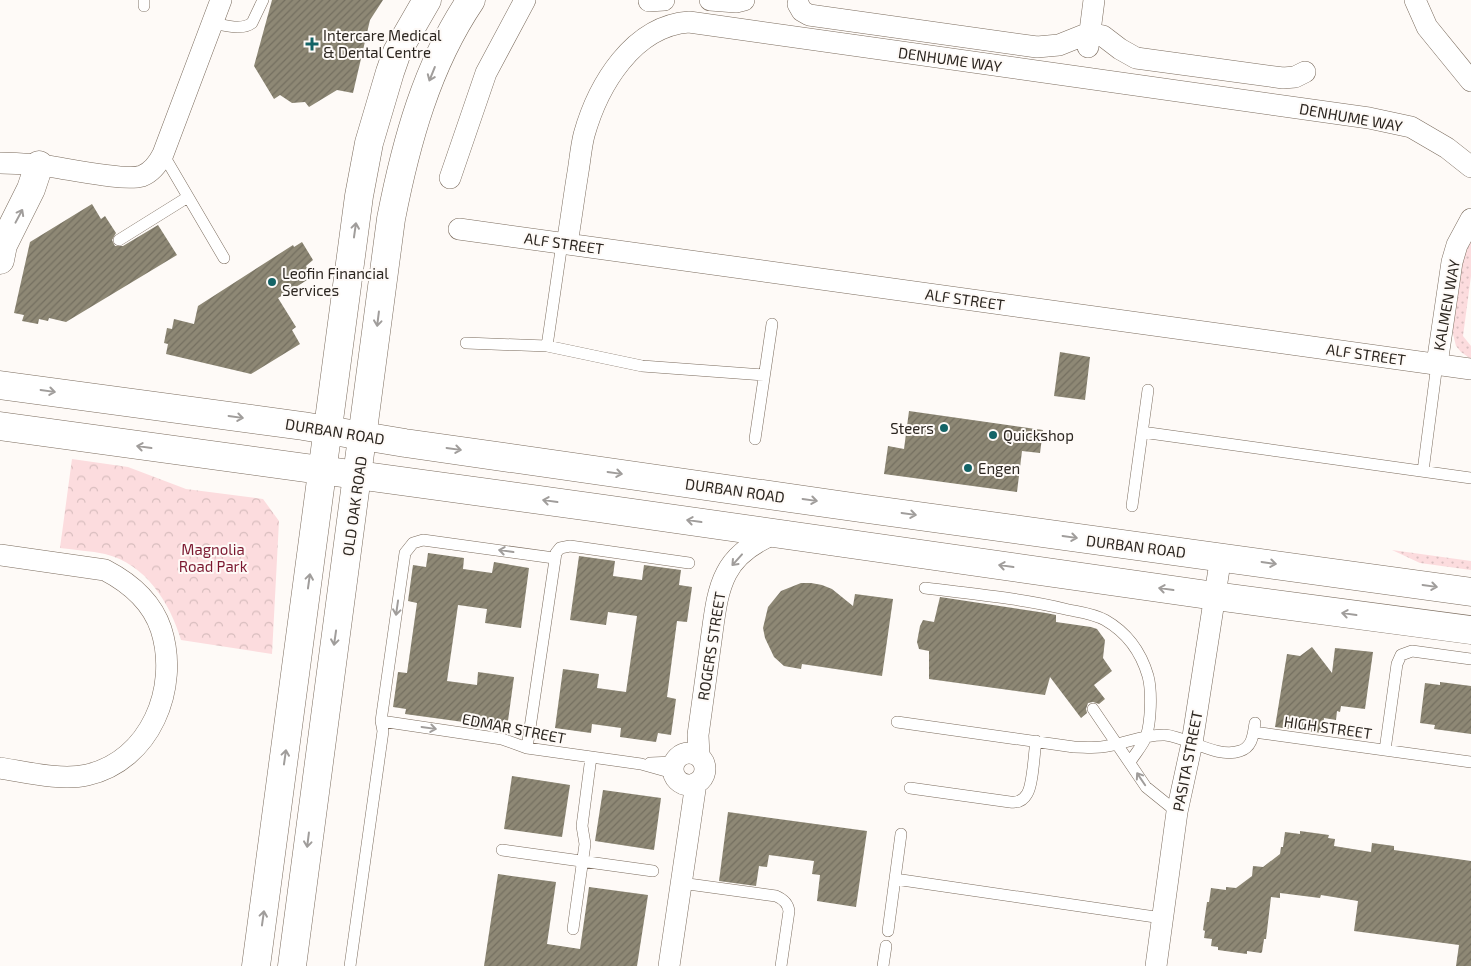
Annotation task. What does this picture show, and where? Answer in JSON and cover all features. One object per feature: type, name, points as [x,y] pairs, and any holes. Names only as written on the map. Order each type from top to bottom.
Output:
[{"type":"main road","points":[[409,29],[419,0]]},
{"type":"main road","points":[[256,966],[358,205],[369,143],[390,72],[397,52],[427,0]]},
{"type":"main road","name":"OLD OAK ROAD","points":[[292,966],[341,590],[364,435],[391,219],[402,166],[418,113],[437,63],[458,20],[472,0]]},
{"type":"main road","points":[[0,260],[3,245],[31,190],[39,165]]},
{"type":"main road","name":"DURBAN ROAD","points":[[0,385],[329,430],[406,443],[840,505],[1221,556],[1471,592]]},
{"type":"main road","points":[[0,426],[1471,630]]},
{"type":"street","points":[[0,162],[134,177],[143,175],[151,170],[158,164],[163,154],[221,0]]},
{"type":"street","points":[[450,178],[486,73],[525,0]]},
{"type":"street","points":[[710,0],[736,2],[744,0]]},
{"type":"street","points":[[1088,41],[1094,0]]},
{"type":"street","points":[[1415,0],[1427,27],[1471,81]]},
{"type":"street","points":[[798,4],[802,11],[809,15],[1037,47],[1088,41],[1103,36],[1136,58],[1283,78],[1295,77],[1305,72]]},
{"type":"street","name":"DENHUME WAY","points":[[564,244],[584,136],[607,82],[626,55],[649,36],[668,25],[684,22],[1369,118],[1411,127],[1447,148],[1471,167]]},
{"type":"street","name":"KALMEN WAY","points":[[1436,364],[1452,262],[1457,246],[1471,219]]},
{"type":"street","name":"ALF STREET","points":[[458,229],[1471,369]]},
{"type":"street","name":"ROGERS STREET","points":[[682,776],[682,754],[699,756],[698,735],[718,592],[730,567],[739,556],[763,539],[777,533]]},
{"type":"street","points":[[0,555],[105,570],[120,577],[139,594],[154,614],[161,629],[167,661],[163,694],[152,726],[144,740],[119,762],[88,775],[72,778],[0,768]]},
{"type":"street","name":"PASITA STREET","points":[[1156,966],[1177,812],[1192,743],[1221,556]]},
{"type":"street","points":[[670,966],[689,826],[682,776]]},
{"type":"lane","points":[[212,23],[243,28],[252,23],[263,0]]},
{"type":"lane","points":[[163,154],[224,258]]},
{"type":"lane","points":[[119,240],[188,197]]},
{"type":"lane","points":[[547,346],[564,244]]},
{"type":"lane","points":[[755,439],[772,324]]},
{"type":"lane","points":[[466,343],[547,346],[642,366],[764,375]]},
{"type":"lane","points":[[1423,471],[1436,364]]},
{"type":"lane","points":[[1132,506],[1148,390]]},
{"type":"lane","points":[[1142,432],[1471,478]]},
{"type":"lane","points":[[350,966],[382,731],[381,722],[404,559],[408,548],[418,541],[428,540],[554,558]]},
{"type":"lane","points":[[527,748],[556,552],[560,548],[570,546],[689,563]]},
{"type":"lane","points":[[925,588],[1045,604],[1095,615],[1113,626],[1136,649],[1146,669],[1150,691],[1151,702],[1146,737],[1130,762]]},
{"type":"lane","points":[[1385,750],[1397,664],[1401,655],[1412,652],[1471,659]]},
{"type":"lane","points":[[1093,709],[1152,793],[1177,812]]},
{"type":"lane","name":"EDMAR STREET","points":[[381,722],[502,739],[527,748],[641,764],[682,776]]},
{"type":"lane","name":"HIGH STREET","points":[[897,722],[1074,747],[1102,747],[1146,737],[1166,735],[1215,750],[1238,752],[1249,745],[1254,728],[1471,762]]},
{"type":"lane","points":[[910,788],[1010,802],[1019,801],[1029,791],[1036,741]]},
{"type":"lane","points":[[573,929],[585,844],[582,826],[591,757]]},
{"type":"lane","points":[[888,931],[901,834]]},
{"type":"lane","points":[[502,850],[654,871]]},
{"type":"lane","points":[[895,879],[1162,918]]},
{"type":"lane","points":[[681,883],[776,896],[783,899],[789,911],[782,966]]},
{"type":"lane","points":[[883,966],[886,946]]},
{"type":"green space","points":[[1471,240],[1471,276],[1463,336],[1471,346],[1471,359],[1456,346],[1452,330],[1463,259]]},
{"type":"green space","name":"Magnolia Road Park","points":[[72,459],[128,467],[186,489],[263,499],[279,521],[272,654],[181,640],[163,599],[133,566],[105,554],[60,548]]},
{"type":"green space","points":[[1392,550],[1471,561],[1471,570],[1420,563]]},
{"type":"building","name":"Intercare Medical & Dental Centre","points":[[272,0],[383,0],[370,20],[353,93],[337,90],[309,107],[305,102],[292,103],[280,95],[274,99],[254,66]]},
{"type":"building","points":[[92,204],[101,219],[105,216],[116,233],[112,240],[115,246],[123,246],[158,225],[177,255],[66,322],[49,318],[48,321],[39,319],[38,324],[22,321],[24,315],[14,313],[30,242]]},
{"type":"building","points":[[302,242],[313,260],[306,266],[312,277],[278,298],[296,327],[292,330],[300,344],[251,374],[166,354],[168,344],[164,343],[167,328],[172,329],[174,319],[194,324],[198,306],[293,245],[294,247]]},
{"type":"building","points":[[1060,352],[1090,357],[1085,400],[1054,396]]},
{"type":"building","points":[[909,411],[1043,430],[1040,453],[1022,451],[1017,492],[884,474],[888,446],[904,449]]},
{"type":"building","points":[[428,553],[464,558],[463,569],[492,573],[494,562],[529,568],[521,628],[485,623],[487,609],[458,605],[447,681],[477,685],[478,672],[514,677],[507,728],[405,714],[406,709],[393,707],[398,672],[407,673],[417,603],[408,601],[413,565],[426,567]]},
{"type":"building","points":[[579,556],[615,561],[613,576],[642,580],[644,565],[681,570],[679,585],[692,587],[687,622],[677,621],[667,697],[676,699],[671,735],[658,733],[656,742],[620,737],[621,728],[592,724],[591,733],[555,728],[563,669],[599,674],[597,688],[626,692],[637,616],[608,612],[606,625],[570,620]]},
{"type":"building","points":[[801,583],[822,585],[832,589],[853,606],[855,594],[893,599],[882,676],[802,664],[801,669],[784,666],[774,657],[765,638],[763,628],[768,607],[781,591]]},
{"type":"building","points":[[940,597],[1056,615],[1056,622],[1097,629],[1105,640],[1103,658],[1112,671],[1094,685],[1105,699],[1099,704],[1088,703],[1087,713],[1081,718],[1050,677],[1045,695],[929,679],[929,651],[919,649],[917,642],[923,620],[934,622]]},
{"type":"building","points":[[1312,647],[1332,673],[1335,648],[1373,652],[1365,709],[1341,706],[1340,712],[1337,711],[1336,720],[1324,718],[1322,733],[1275,727],[1287,654],[1300,656]]},
{"type":"building","points":[[1440,682],[1471,686],[1471,734],[1434,729],[1435,725],[1420,723],[1425,683],[1440,685]]},
{"type":"building","points":[[512,776],[570,785],[562,837],[504,829]]},
{"type":"building","points":[[603,790],[661,798],[654,850],[595,841]]},
{"type":"building","points":[[728,812],[867,831],[856,907],[817,901],[820,875],[812,874],[814,861],[769,855],[767,867],[759,866],[756,886],[719,881]]},
{"type":"building","points":[[1300,831],[1329,835],[1328,838],[1335,839],[1334,846],[1371,852],[1372,843],[1394,846],[1394,850],[1471,861],[1471,966],[1456,966],[1459,945],[1354,931],[1358,901],[1321,895],[1320,898],[1280,893],[1280,898],[1271,897],[1266,939],[1264,939],[1261,953],[1247,951],[1247,954],[1218,950],[1218,947],[1211,946],[1212,939],[1204,938],[1205,931],[1203,930],[1211,888],[1226,890],[1226,887],[1236,888],[1252,876],[1253,866],[1263,867],[1280,854],[1285,832],[1300,834]]},
{"type":"building","points":[[498,874],[556,882],[547,944],[580,949],[589,887],[648,895],[637,966],[484,966]]},
{"type":"place","name":"Intercare Medical & Dental Centre","points":[[312,44]]},
{"type":"place","name":"Leofin Financial Services","points":[[272,282]]},
{"type":"place","name":"Steers","points":[[944,428]]},
{"type":"place","name":"Quickshop","points":[[993,435]]},
{"type":"place","name":"Engen","points":[[968,468]]}]
